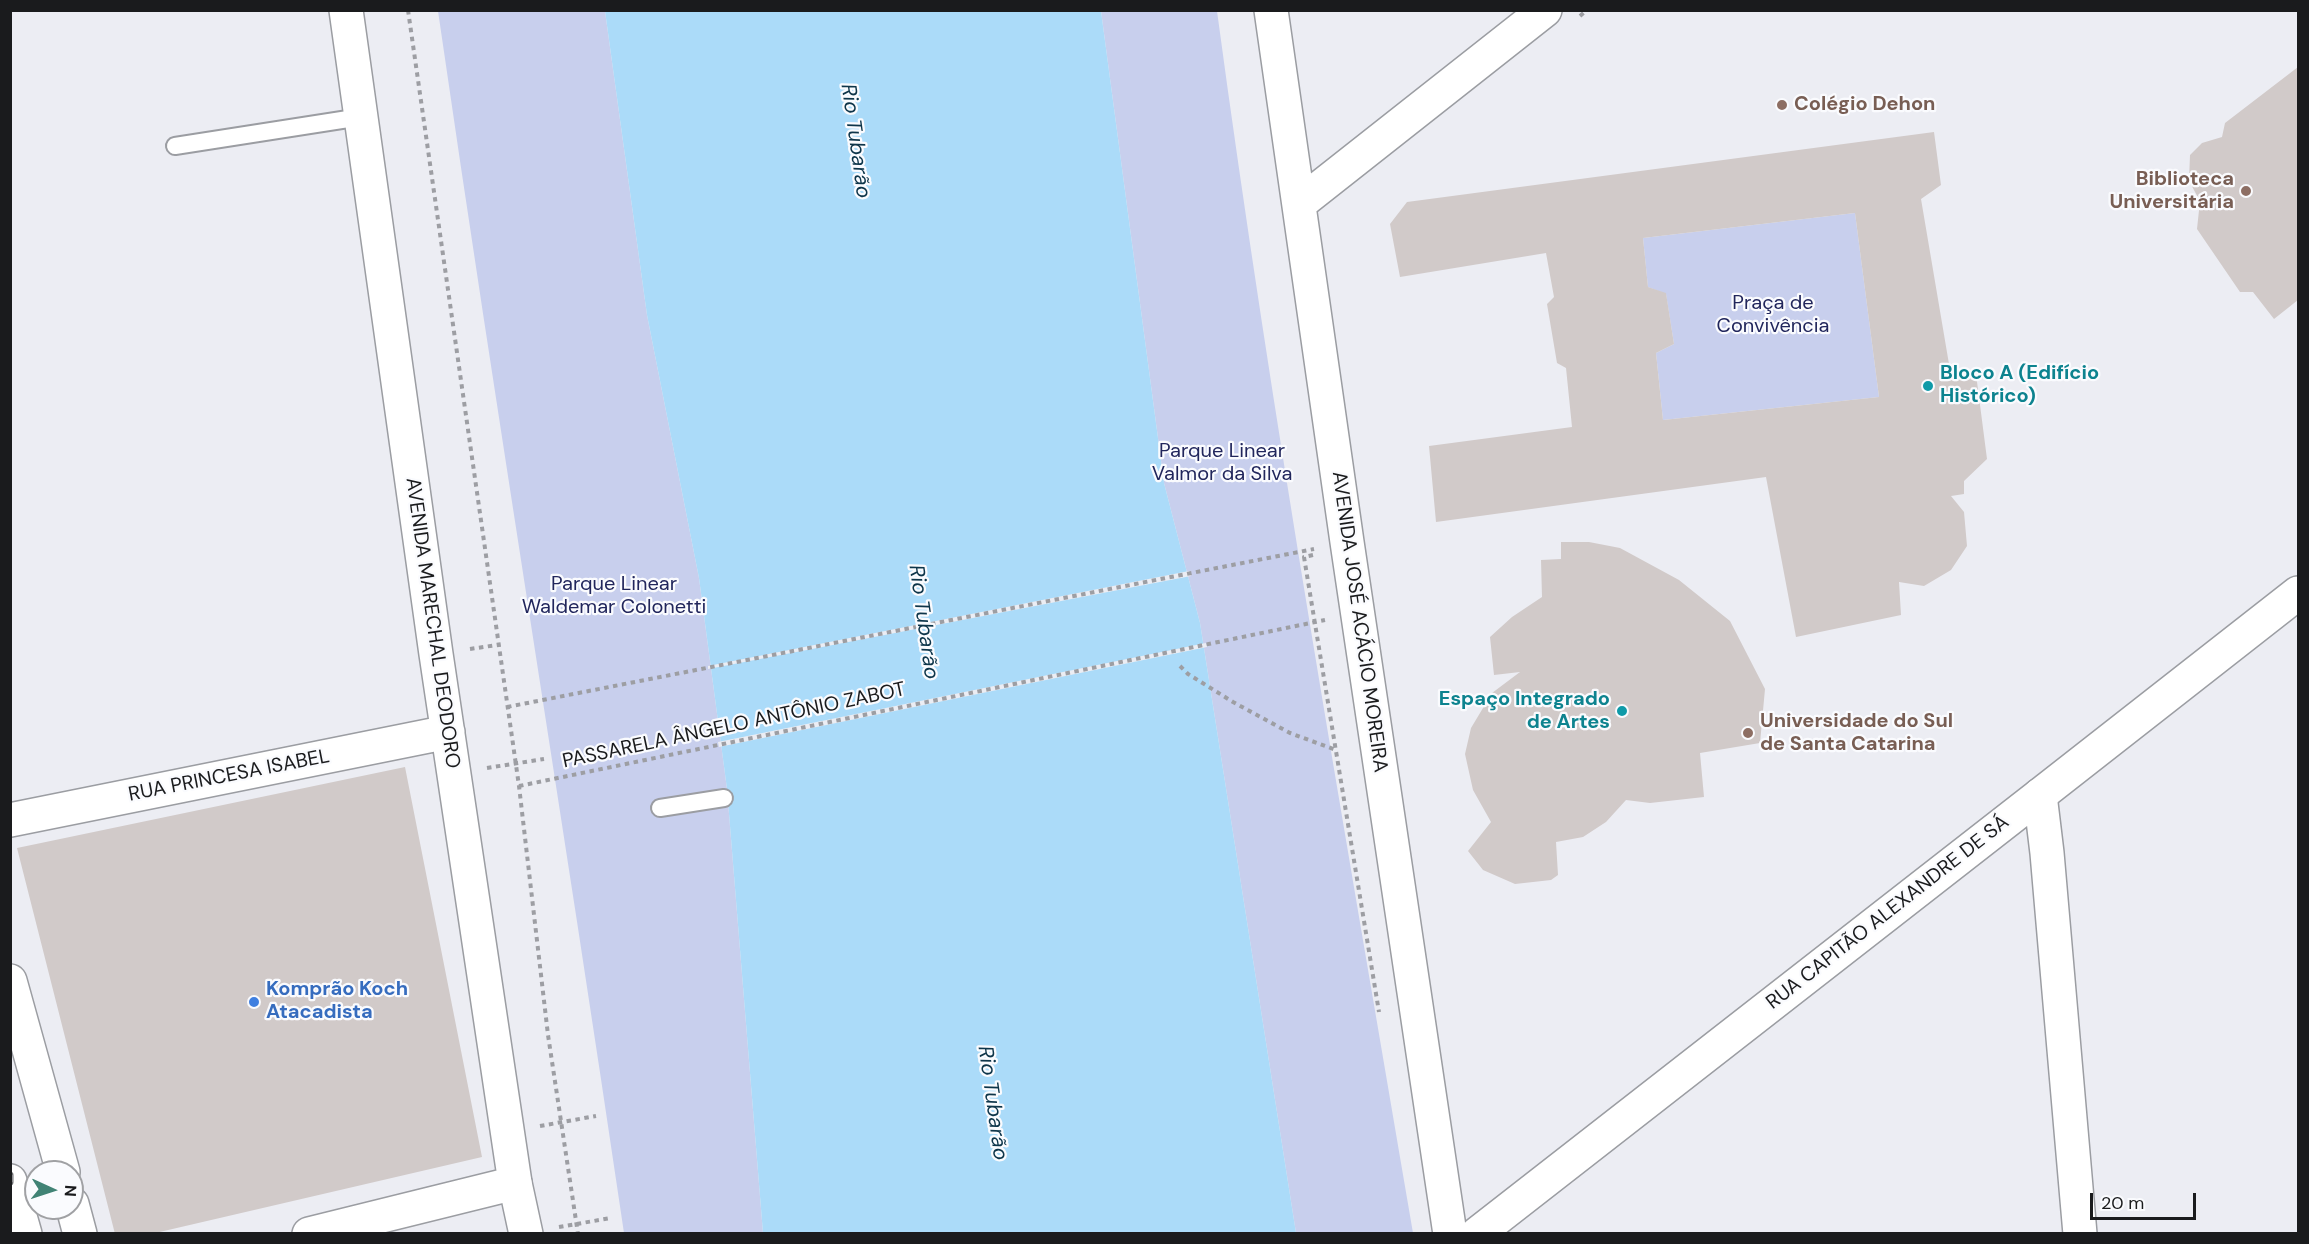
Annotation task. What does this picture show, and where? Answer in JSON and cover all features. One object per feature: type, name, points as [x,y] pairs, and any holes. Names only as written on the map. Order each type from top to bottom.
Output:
[{"type":"main road","name":"AVENIDA MARECHAL DEODORO","points":[[346,10],[454,774],[507,1132],[526,1233]]},
{"type":"main road","name":"AVENIDA JOSÉ ACÁCIO MOREIRA","points":[[1271,10],[1450,1233]]},
{"type":"main road","points":[[1299,204],[1545,10]]},
{"type":"main road","name":"RUA CAPITÃO ALEXANDRE DE SÁ","points":[[1477,1233],[2298,593]]},
{"type":"main road","name":"RUA PRINCESA ISABEL","points":[[10,820],[448,732]]},
{"type":"main road","points":[[2040,795],[2048,853],[2080,1233]]},
{"type":"main road","points":[[10,981],[60,1160]]},
{"type":"main road","points":[[10,1181],[25,1233]]},
{"type":"main road","points":[[309,1233],[515,1183]]},
{"type":"lane","points":[[175,146],[361,117]]},
{"type":"lane","points":[[660,808],[724,798]]},
{"type":"path","points":[[408,10],[519,786],[548,1035],[578,1233]]},
{"type":"path","points":[[507,707],[1312,549],[1313,555],[1304,557],[1380,1017]]},
{"type":"path","name":"PASSARELA ÂNGELO ANTÔNIO ZABOT","points":[[519,786],[1315,622]]},
{"type":"path","points":[[1180,666],[1188,674],[1233,702],[1290,732],[1337,750]]},
{"type":"path","points":[[454,774],[544,759]]},
{"type":"path","points":[[507,1132],[596,1116]]},
{"type":"path","points":[[526,1233],[611,1218]]},
{"type":"green space","name":"Parque Linear Waldemar Colonetti","points":[[438,11],[605,11],[647,315],[699,578],[727,789],[763,1233],[624,1233]]},
{"type":"green space","name":"Parque Linear Valmor da Silva","points":[[1101,11],[1217,11],[1285,470],[1413,1233],[1296,1233],[1200,623],[1164,483]]},
{"type":"green space","name":"Praça de Convivência","points":[[1855,213],[1879,397],[1663,420],[1656,353],[1674,344],[1666,294],[1648,287],[1643,238]]},
{"type":"water","name":"Rio Tubarão","points":[[605,11],[1101,11],[1164,483],[1200,623],[1296,1233],[763,1233],[727,789],[699,578],[647,315]]},
{"type":"pier","points":[[1189,571],[1191,576],[708,669],[708,666]]},
{"type":"pier","points":[[1206,643],[1207,647],[719,747],[718,742]]},
{"type":"building","name":"Biblioteca Universitária","points":[[2298,67],[2298,300],[2274,319],[2253,292],[2240,292],[2197,229],[2200,201],[2189,181],[2190,155],[2202,143],[2222,137],[2225,123]]},
{"type":"building","name":"Bloco A (Edifício Histórico)","points":[[1934,132],[1941,185],[1921,199],[1950,370],[1976,374],[1987,459],[1964,481],[1964,494],[1951,496],[1964,512],[1967,546],[1951,570],[1924,586],[1899,582],[1901,615],[1796,637],[1766,477],[1436,522],[1429,446],[1572,427],[1566,368],[1557,363],[1547,304],[1554,297],[1546,253],[1400,277],[1390,224],[1407,202]],"holes":[[[1855,213],[1879,397],[1663,420],[1656,353],[1674,344],[1666,293],[1648,287],[1643,238]]]},
{"type":"building","name":"Espaço Integrado de Artes","points":[[1561,542],[1589,542],[1620,548],[1679,580],[1730,621],[1765,689],[1760,743],[1700,753],[1704,797],[1650,803],[1626,800],[1606,822],[1583,837],[1556,842],[1558,875],[1551,880],[1515,884],[1483,870],[1468,851],[1491,822],[1473,790],[1465,754],[1471,728],[1492,693],[1520,672],[1494,675],[1490,637],[1512,617],[1542,597],[1541,560],[1561,559]]},
{"type":"building","name":"Komprão Koch Atacadista","points":[[405,767],[482,1157],[151,1234],[115,1234],[17,848]]},
{"type":"railway","points":[[10,1175],[10,1182]]},
{"type":"place","name":"Colégio Dehon","points":[[1782,105]]},
{"type":"place","name":"Biblioteca Universitária","points":[[2246,191]]},
{"type":"place","name":"Bloco A (Edifício Histórico)","points":[[1928,386]]},
{"type":"place","name":"Espaço Integrado de Artes","points":[[1622,711]]},
{"type":"place","name":"Universidade do Sul de Santa Catarina","points":[[1748,733]]},
{"type":"place","name":"Komprão Koch Atacadista","points":[[254,1002]]}]
